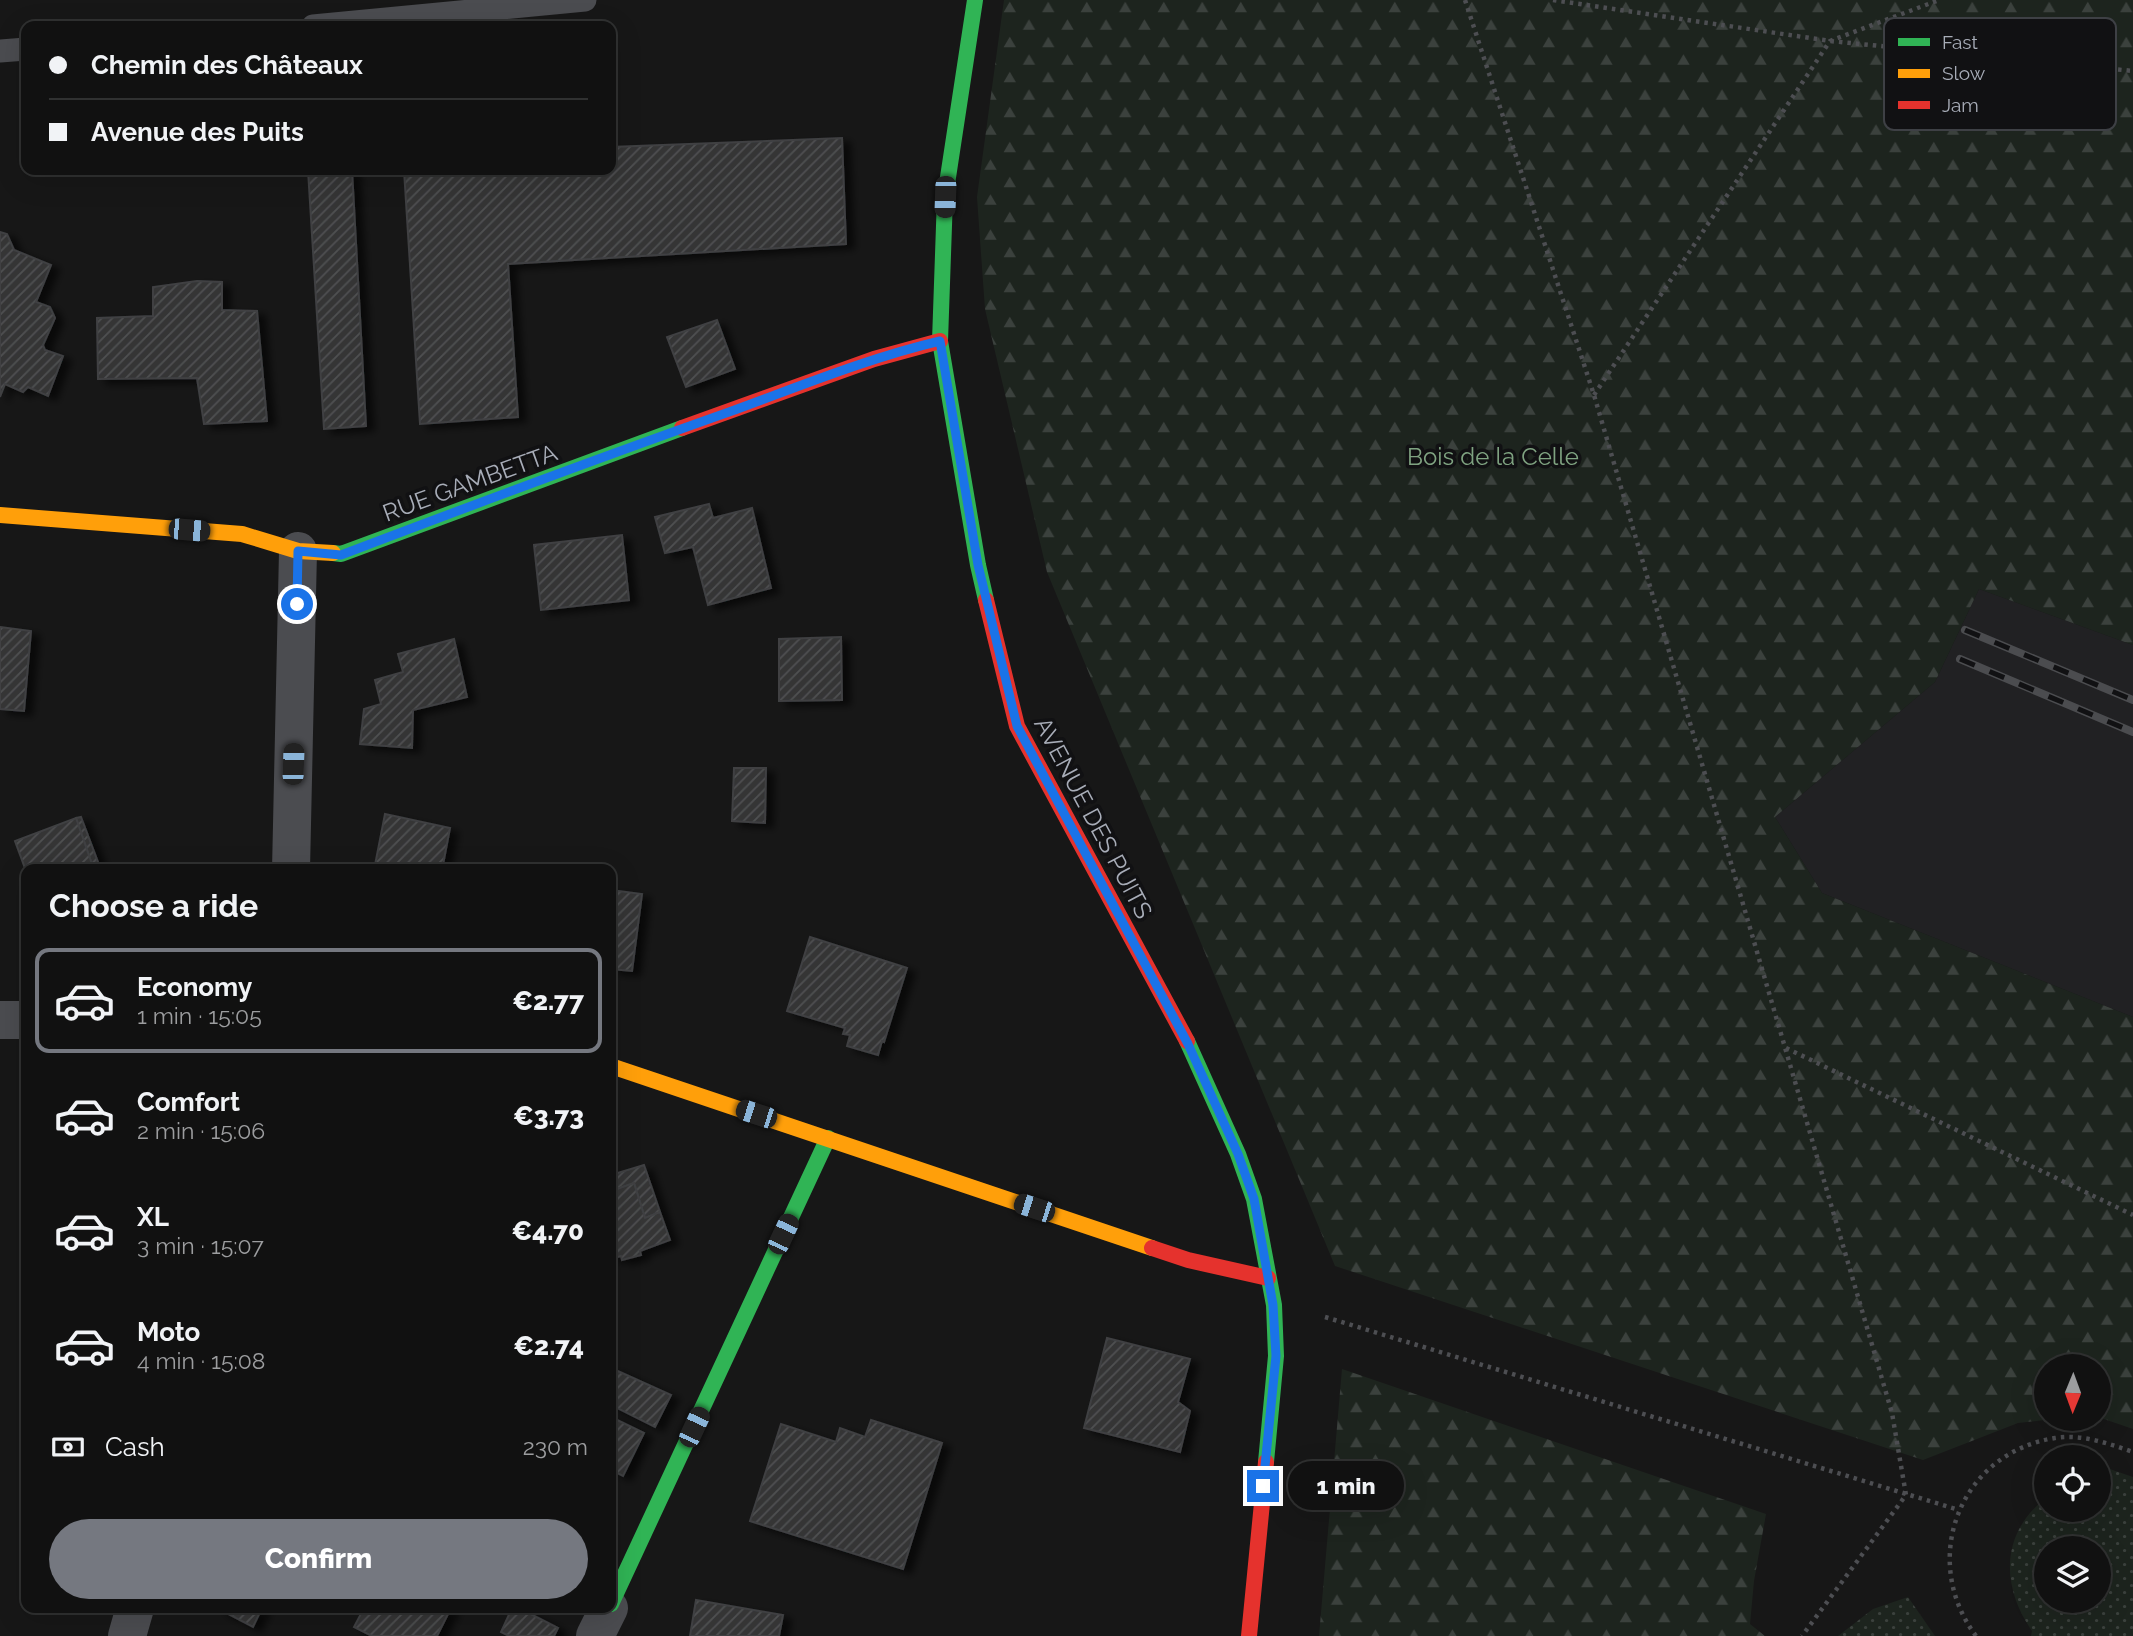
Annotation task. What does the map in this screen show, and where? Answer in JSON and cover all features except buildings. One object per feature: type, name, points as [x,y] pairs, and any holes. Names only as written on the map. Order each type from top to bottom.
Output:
[{"type":"street","name":"AVENUE DES PUITS","points":[[975,0],[945,197],[940,341],[978,565],[1017,726],[1188,1044],[1238,1154],[1254,1199],[1273,1305],[1276,1356],[1249,1636]]},
{"type":"street","name":"RUE GAMBETTA","points":[[0,515],[242,534],[298,551],[341,555],[883,356],[940,341]]},
{"type":"street","points":[[291,864],[298,551]]},
{"type":"street","points":[[0,1020],[21,1020]]},
{"type":"street","points":[[616,1068],[1188,1260],[1268,1278]]},
{"type":"street","points":[[616,1593],[828,1138]]},
{"type":"street","points":[[127,1636],[134,1613]]},
{"type":"street","points":[[595,1636],[606,1613]]},
{"type":"lane","points":[[365,21],[584,0]]},
{"type":"lane","points":[[0,51],[21,49]]},
{"type":"path","points":[[1465,0],[1594,395],[1892,1413],[1906,1495],[1802,1636]]},
{"type":"path","points":[[1553,0],[1830,41],[1884,46]]},
{"type":"path","points":[[1891,18],[1939,0]]},
{"type":"path","points":[[1594,395],[1830,41],[1884,21]]},
{"type":"path","points":[[1785,1048],[2133,1214]]},
{"type":"path","points":[[1273,1305],[1345,1322],[1959,1510]]},
{"type":"path","points":[[1976,1636],[1960,1611],[1949,1570],[1952,1534],[1959,1510],[1979,1478],[1995,1463],[2014,1451],[2032,1443],[2055,1438],[2083,1437],[2133,1452]]},
{"type":"shaded area","points":[[1979,589],[2133,645],[2133,1017],[1822,893],[1775,817],[1935,682]]},
{"type":"green space","name":"Bois de la Celle","points":[[1004,0],[2133,0],[2133,645],[1979,589],[1935,682],[1775,817],[1822,893],[2133,1017],[2133,1429],[2111,1421],[2111,1354],[2034,1354],[2034,1421],[2018,1423],[1923,1460],[1335,1266],[1047,572],[985,309],[977,197]]},
{"type":"green space","points":[[1342,1369],[1766,1514],[1754,1581],[1750,1624],[1765,1636],[1319,1636]]},
{"type":"green space","points":[[2111,1469],[2133,1477],[2133,1636],[2031,1636],[2032,1631],[2015,1597],[2010,1561],[2020,1527],[2034,1509],[2034,1522],[2111,1522]]},
{"type":"green space","points":[[1908,1597],[1935,1636],[1838,1636],[1873,1609]]},
{"type":"railway","points":[[1965,630],[2133,700]]},
{"type":"railway","points":[[1960,659],[2133,732]]},
{"type":"traffic: fast","points":[[975,0],[945,197],[940,341],[986,600]]},
{"type":"traffic: fast","points":[[333,553],[341,554],[682,428]]},
{"type":"traffic: fast","points":[[1187,1041],[1238,1154],[1254,1199],[1274,1305],[1276,1356],[1266,1462]]},
{"type":"traffic: fast","points":[[616,1593],[828,1138]]},
{"type":"traffic: slow","points":[[0,515],[242,534],[298,551],[333,553]]},
{"type":"traffic: slow","points":[[616,1068],[1152,1248]]},
{"type":"traffic: jam","points":[[682,428],[874,359],[940,341]]},
{"type":"traffic: jam","points":[[986,600],[1017,726],[1187,1041]]},
{"type":"traffic: jam","points":[[1152,1248],[1188,1260],[1268,1278]]},
{"type":"traffic: jam","points":[[1249,1636],[1266,1462]]},
{"type":"route","points":[[297,604],[298,551],[341,555],[850,368],[902,350],[940,341],[978,565],[1017,726],[1188,1044],[1238,1154],[1254,1199],[1273,1305],[1276,1356],[1263,1486]]}]
